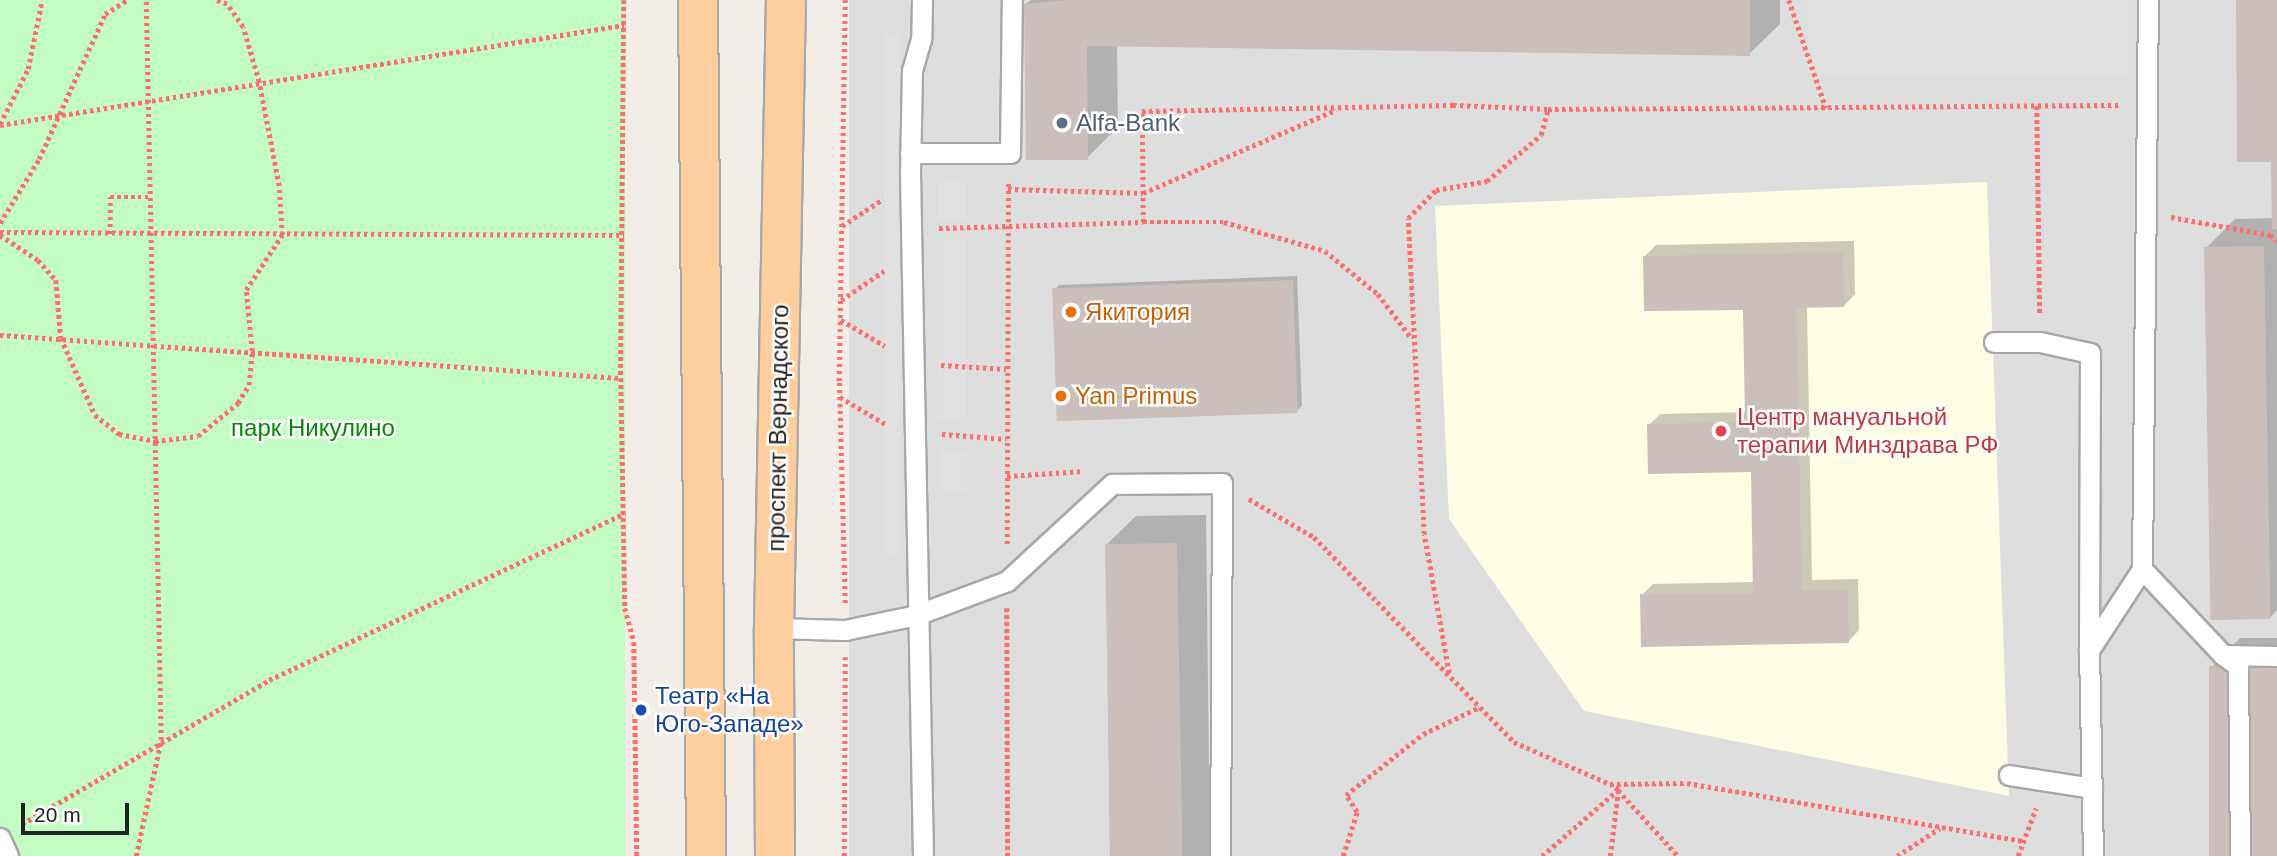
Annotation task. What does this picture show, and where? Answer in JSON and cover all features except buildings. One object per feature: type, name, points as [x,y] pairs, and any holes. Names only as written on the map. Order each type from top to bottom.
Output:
[{"type":"main road","points":[[698,0],[706,856]]},
{"type":"main road","name":"проспект Вернадского","points":[[775,856],[774,628],[786,0]]},
{"type":"lane","points":[[922,0],[921,39],[912,70],[910,181],[916,615],[923,856]]},
{"type":"lane","points":[[910,153],[1010,153],[1012,0]]},
{"type":"lane","points":[[2089,651],[2143,569],[2148,0]]},
{"type":"lane","points":[[1994,342],[2040,342],[2090,353],[2089,651],[2093,856]]},
{"type":"lane","points":[[774,628],[845,630],[916,615],[1007,581],[1112,484],[1222,483],[1220,856]]},
{"type":"lane","points":[[2143,569],[2223,655],[2238,666],[2240,856]]},
{"type":"lane","points":[[2223,655],[2277,656]]},
{"type":"lane","points":[[2008,775],[2092,788]]},
{"type":"lane","points":[[6,834],[8,856]]},
{"type":"path","points":[[0,125],[28,69],[43,0]]},
{"type":"path","points":[[0,223],[39,159],[105,14],[127,0]]},
{"type":"path","points":[[136,856],[161,740],[153,234],[146,0]]},
{"type":"path","points":[[0,234],[38,260],[56,280],[61,338],[95,415],[119,434],[155,441],[198,436],[223,418],[249,384],[252,351],[246,290],[282,235],[279,186],[260,82],[243,27],[227,4],[216,0]]},
{"type":"path","points":[[624,0],[621,378],[625,608],[634,642],[637,856]]},
{"type":"path","points":[[844,856],[845,630],[840,397],[845,0]]},
{"type":"path","points":[[1789,0],[1826,108]]},
{"type":"path","points":[[0,125],[624,25]]},
{"type":"path","points":[[1143,222],[1142,111],[2146,105]]},
{"type":"path","points":[[2037,106],[2040,342]]},
{"type":"path","points":[[1008,189],[1143,192],[1341,108]]},
{"type":"path","points":[[1449,676],[1424,534],[1411,337],[1408,218],[1436,190],[1487,181],[1541,135],[1548,109]]},
{"type":"path","points":[[1006,223],[1010,153]]},
{"type":"path","points":[[842,226],[910,181]]},
{"type":"path","points":[[110,234],[110,197],[152,197]]},
{"type":"path","points":[[2146,212],[2277,238]]},
{"type":"path","points":[[911,230],[1006,223],[1224,222],[1325,251],[1378,295],[1411,337]]},
{"type":"path","points":[[0,234],[624,235]]},
{"type":"path","points":[[841,300],[911,253]]},
{"type":"path","points":[[841,319],[913,363],[1006,369]]},
{"type":"path","points":[[0,335],[153,342],[621,378]]},
{"type":"path","points":[[840,397],[914,436],[1006,439]]},
{"type":"path","points":[[1007,476],[1086,470]]},
{"type":"path","points":[[1222,483],[1314,537],[1514,742],[1610,784],[1678,856]]},
{"type":"path","points":[[6,834],[161,740],[269,680],[625,513]]},
{"type":"path","points":[[1343,856],[1357,812],[1346,795],[1423,734],[1480,707]]},
{"type":"path","points":[[2018,856],[2046,781]]},
{"type":"path","points":[[1610,784],[1687,783],[2023,841]]},
{"type":"path","points":[[1542,856],[1618,790]]},
{"type":"path","points":[[1611,856],[1618,790]]},
{"type":"path","points":[[1898,856],[1941,827]]},
{"type":"shaded area","points":[[849,0],[2277,0],[2277,856],[849,856]]},
{"type":"shaded area","points":[[1808,0],[2128,0],[2128,76],[1808,76]]},
{"type":"shaded area","points":[[884,35],[900,35],[900,556],[884,556]]},
{"type":"shaded area","points":[[938,178],[966,178],[966,220],[938,220]]},
{"type":"shaded area","name":"Центр мануальной терапии Минздрава РФ","points":[[1987,182],[2009,796],[1584,711],[1449,519],[1435,206]]},
{"type":"shaded area","points":[[937,239],[966,239],[966,422],[937,422]]},
{"type":"shaded area","points":[[939,450],[967,450],[967,491],[939,491]]},
{"type":"green space","name":"парк Никулино","points":[[0,0],[625,0],[625,856],[0,856]]},
{"type":"place","name":"Alfa-Bank","points":[[1062,123]]},
{"type":"place","name":"Якитория","points":[[1071,312]]},
{"type":"place","name":"Yan Primus","points":[[1061,396]]},
{"type":"place","name":"Центр мануальной терапии Минздрава РФ","points":[[1721,431]]},
{"type":"place","name":"Театр «На Юго-Западе»","points":[[641,710]]}]
